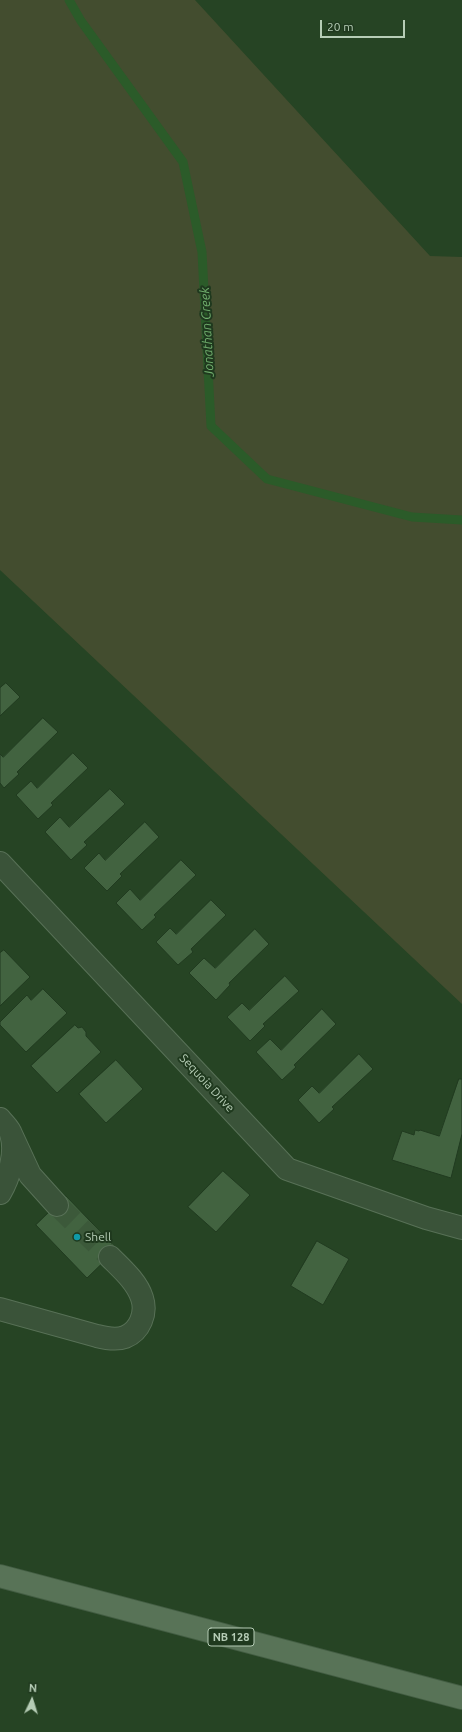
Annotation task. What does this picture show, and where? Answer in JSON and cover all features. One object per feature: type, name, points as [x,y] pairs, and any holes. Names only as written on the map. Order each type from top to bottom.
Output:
[{"type":"main road","name":"NB 128","points":[[0,1576],[462,1698]]},
{"type":"street","name":"Sequoia Drive","points":[[0,863],[287,1169],[426,1218],[462,1228]]},
{"type":"street","points":[[0,1193],[6,1184],[13,1161],[6,1126]]},
{"type":"street","points":[[6,1126],[30,1175],[57,1205]]},
{"type":"street","points":[[0,1309],[97,1336],[109,1338],[124,1337],[136,1330],[144,1314],[143,1299],[136,1285],[110,1257]]},
{"type":"green space","points":[[0,0],[195,0],[430,256],[462,257],[462,1004],[0,570]]},
{"type":"building","points":[[6,683],[20,697],[0,716],[0,688]]},
{"type":"building","points":[[43,718],[58,732],[17,772],[19,774],[4,788],[0,783],[0,754],[3,757]]},
{"type":"building","points":[[73,753],[88,768],[51,803],[53,805],[38,819],[16,795],[31,781],[37,788]]},
{"type":"building","points":[[110,789],[125,804],[84,842],[87,845],[71,860],[45,832],[60,817],[69,827]]},
{"type":"building","points":[[145,822],[159,837],[120,874],[122,876],[107,891],[84,868],[99,853],[105,860]]},
{"type":"building","points":[[181,860],[196,875],[154,915],[156,917],[142,930],[116,903],[130,889],[140,900]]},
{"type":"building","points":[[211,900],[226,915],[191,949],[193,952],[178,965],[156,942],[170,928],[176,934]]},
{"type":"building","points":[[255,929],[269,944],[229,983],[230,985],[216,1000],[189,973],[204,958],[215,968]]},
{"type":"building","points":[[4,950],[30,977],[0,1006],[0,953]]},
{"type":"building","points":[[285,976],[299,991],[263,1024],[265,1026],[250,1041],[227,1017],[242,1003],[249,1010]]},
{"type":"building","points":[[43,989],[67,1013],[26,1052],[0,1025],[0,1022],[27,995],[31,1000]]},
{"type":"building","points":[[322,1009],[336,1024],[294,1065],[296,1067],[282,1080],[256,1052],[270,1039],[281,1050]]},
{"type":"building","points":[[75,1025],[78,1028],[82,1027],[86,1032],[86,1036],[101,1052],[57,1093],[31,1066]]},
{"type":"building","points":[[359,1054],[373,1069],[332,1107],[334,1109],[319,1123],[298,1100],[312,1086],[319,1093]]},
{"type":"building","points":[[116,1060],[143,1089],[106,1123],[79,1094]]},
{"type":"building","points":[[459,1079],[462,1079],[462,1134],[451,1178],[392,1160],[402,1131],[414,1135],[415,1130],[420,1130],[439,1136]]},
{"type":"building","points":[[223,1171],[250,1195],[216,1232],[188,1207]]},
{"type":"building","name":"Shell","points":[[66,1196],[117,1249],[87,1278],[36,1225]]},
{"type":"building","points":[[317,1241],[349,1259],[323,1305],[291,1286]]},
{"type":"waterway","name":"Jonathan Creek","points":[[69,0],[81,21],[183,162],[202,252],[211,426],[267,479],[412,517],[462,520]]},
{"type":"tunnel","points":[[57,1205],[110,1257]]},
{"type":"place","name":"Shell","points":[[77,1237]]}]
